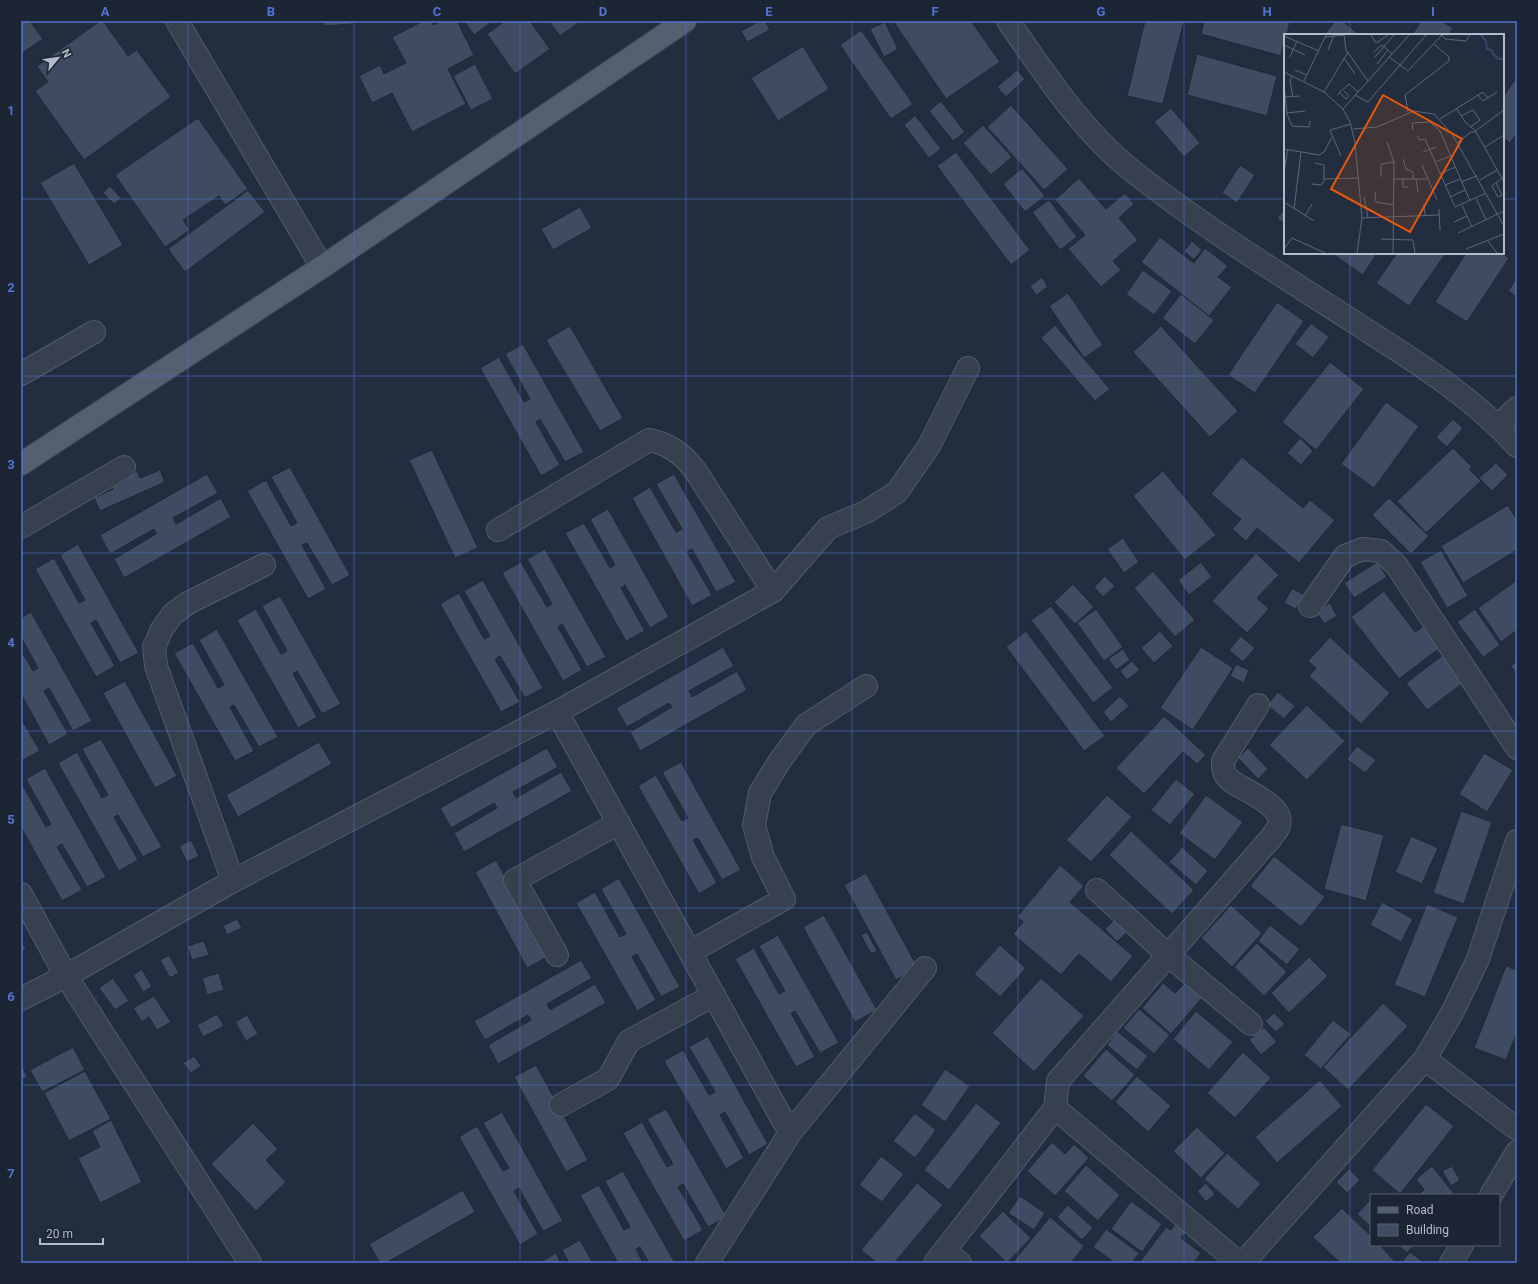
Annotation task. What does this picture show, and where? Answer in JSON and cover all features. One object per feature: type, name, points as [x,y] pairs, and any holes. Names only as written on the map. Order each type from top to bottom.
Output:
[{"type":"main road","points":[[21,464],[322,267],[685,21]]},
{"type":"street","points":[[177,21],[322,267]]},
{"type":"street","points":[[1008,21],[1062,95],[1094,135],[1128,167],[1220,235],[1390,345],[1456,390],[1498,426],[1517,446]]},
{"type":"street","points":[[21,374],[94,332]]},
{"type":"street","points":[[21,999],[66,976],[233,881],[557,712],[773,591],[828,528],[866,512],[897,492],[929,446],[968,368]]},
{"type":"street","points":[[1498,426],[1517,408]]},
{"type":"street","points":[[498,530],[649,440],[663,443],[681,454],[695,470],[773,591]]},
{"type":"street","points":[[21,527],[124,467]]},
{"type":"street","points":[[1310,606],[1345,556],[1363,549],[1381,551],[1397,566],[1517,748]]},
{"type":"street","points":[[233,881],[156,666],[154,647],[162,629],[173,614],[188,603],[264,565]]},
{"type":"street","points":[[690,952],[784,899],[763,858],[754,825],[760,793],[779,762],[806,725],[866,686]]},
{"type":"street","points":[[946,1259],[1055,1108],[1058,1081],[1271,838],[1279,826],[1278,815],[1271,805],[1227,777],[1223,769],[1223,761],[1258,705]]},
{"type":"street","points":[[557,712],[790,1133]]},
{"type":"street","points":[[557,955],[515,880],[619,822]]},
{"type":"street","points":[[1243,1263],[1425,1059],[1453,1010],[1478,959],[1517,841]]},
{"type":"street","points":[[1096,890],[1168,954],[1251,1024]]},
{"type":"street","points":[[21,894],[66,976],[250,1263]]},
{"type":"street","points":[[707,1263],[790,1133],[925,968]]},
{"type":"street","points":[[561,1105],[608,1079],[629,1041],[714,995]]},
{"type":"street","points":[[1425,1059],[1517,1129]]},
{"type":"street","points":[[1055,1108],[1239,1263]]},
{"type":"street","points":[[1493,1194],[1517,1152]]},
{"type":"building","points":[[21,21],[30,21],[43,39],[21,54]]},
{"type":"building","points":[[100,21],[103,21],[128,56],[137,50],[171,97],[84,160],[35,91],[48,82],[37,66]]},
{"type":"building","points":[[324,21],[353,21],[353,24],[324,26]]},
{"type":"building","points":[[423,21],[431,21],[433,25],[441,21],[457,21],[474,55],[448,69],[466,104],[412,132],[392,93],[372,103],[359,76],[380,65],[384,74],[406,63],[392,37]]},
{"type":"building","points":[[464,21],[493,21],[474,35]]},
{"type":"building","points":[[505,21],[530,21],[550,49],[515,74],[487,34]]},
{"type":"building","points":[[549,21],[581,21],[560,36]]},
{"type":"building","points":[[760,21],[765,21],[770,30],[747,42],[741,31]]},
{"type":"building","points":[[893,21],[971,21],[1000,62],[946,99]]},
{"type":"building","points":[[1145,21],[1184,21],[1163,104],[1127,96]]},
{"type":"building","points":[[1204,21],[1290,21],[1287,34],[1284,34],[1281,56],[1201,34]]},
{"type":"building","points":[[1335,21],[1343,21],[1357,33],[1356,34],[1325,34]]},
{"type":"building","points":[[1421,21],[1442,21],[1453,28],[1450,34],[1413,34]]},
{"type":"building","points":[[885,22],[898,49],[884,57],[870,29]]},
{"type":"building","points":[[861,30],[913,104],[891,119],[840,45]]},
{"type":"building","points":[[803,46],[829,89],[778,121],[751,78]]},
{"type":"building","points":[[1197,54],[1277,76],[1267,116],[1187,95]]},
{"type":"building","points":[[475,64],[493,99],[471,110],[453,76]]},
{"type":"building","points":[[1017,70],[1025,79],[1006,97],[997,87]]},
{"type":"building","points":[[1517,77],[1517,133],[1510,143],[1504,139],[1504,96]]},
{"type":"building","points":[[941,101],[965,132],[953,141],[929,111]]},
{"type":"building","points":[[1011,105],[1068,169],[1044,190],[987,127]]},
{"type":"building","points":[[1171,108],[1200,143],[1184,157],[1154,122]]},
{"type":"building","points":[[915,115],[941,149],[929,158],[904,125]]},
{"type":"building","points":[[198,118],[248,189],[225,205],[219,196],[183,220],[190,230],[165,247],[115,175]]},
{"type":"building","points":[[983,125],[1012,157],[991,175],[963,143]]},
{"type":"building","points":[[956,152],[1030,250],[1011,265],[937,166]]},
{"type":"building","points":[[74,163],[123,245],[89,265],[40,183]]},
{"type":"building","points":[[1240,165],[1255,175],[1237,203],[1222,193]]},
{"type":"building","points":[[1022,168],[1045,196],[1025,212],[1003,184]]},
{"type":"building","points":[[1079,178],[1106,209],[1125,193],[1134,204],[1119,218],[1138,240],[1113,261],[1121,270],[1101,287],[1068,249],[1085,235],[1055,200]]},
{"type":"building","points":[[110,186],[121,198],[114,204],[103,193]]},
{"type":"building","points":[[248,190],[265,212],[185,272],[168,249]]},
{"type":"building","points":[[1049,200],[1077,237],[1060,250],[1032,212]]},
{"type":"building","points":[[580,207],[592,228],[553,250],[541,229]]},
{"type":"building","points":[[1284,210],[1284,223],[1277,218]]},
{"type":"building","points":[[1160,237],[1194,263],[1205,248],[1228,266],[1218,277],[1232,287],[1209,316],[1141,262]]},
{"type":"building","points":[[1192,241],[1202,250],[1194,260],[1184,251]]},
{"type":"building","points":[[1332,254],[1376,254],[1363,275]]},
{"type":"building","points":[[1396,254],[1445,254],[1409,306],[1376,283]]},
{"type":"building","points":[[1465,254],[1503,254],[1509,258],[1467,322],[1435,302]]},
{"type":"building","points":[[1143,270],[1172,291],[1154,315],[1126,294]]},
{"type":"building","points":[[1042,277],[1048,287],[1036,295],[1030,286]]},
{"type":"building","points":[[1517,278],[1517,297],[1508,291]]},
{"type":"building","points":[[1068,293],[1103,345],[1084,358],[1049,306]]},
{"type":"building","points":[[1181,294],[1214,320],[1195,344],[1162,318]]},
{"type":"building","points":[[1277,302],[1304,321],[1255,393],[1228,375]]},
{"type":"building","points":[[1311,323],[1329,337],[1313,358],[1295,344]]},
{"type":"building","points":[[1055,325],[1110,389],[1095,401],[1041,338]]},
{"type":"building","points":[[570,326],[623,418],[600,431],[546,340]]},
{"type":"building","points":[[1161,326],[1238,411],[1210,437],[1133,352]]},
{"type":"building","points":[[523,344],[584,452],[565,462],[540,419],[536,422],[560,465],[541,476],[480,368],[499,357],[524,402],[530,399],[505,354]]},
{"type":"building","points":[[1330,362],[1364,389],[1316,450],[1282,422]]},
{"type":"building","points":[[1386,402],[1419,426],[1374,488],[1341,464]]},
{"type":"building","points":[[1453,419],[1463,428],[1447,447],[1436,437]]},
{"type":"building","points":[[1300,438],[1313,451],[1301,465],[1287,453]]},
{"type":"building","points":[[1453,448],[1472,467],[1469,469],[1481,481],[1426,533],[1397,501]]},
{"type":"building","points":[[432,450],[478,548],[455,558],[409,460]]},
{"type":"building","points":[[1242,457],[1303,508],[1310,500],[1335,520],[1299,563],[1257,528],[1246,541],[1232,529],[1241,519],[1211,494]]},
{"type":"building","points":[[1496,463],[1508,475],[1492,491],[1479,478]]},
{"type":"building","points":[[290,467],[350,575],[332,585],[307,543],[302,545],[326,589],[308,599],[247,491],[266,480],[291,526],[297,523],[271,477]]},
{"type":"building","points":[[160,470],[165,482],[100,511],[94,498],[113,489],[110,482],[137,471],[140,478]]},
{"type":"building","points":[[1163,471],[1216,535],[1185,560],[1133,496]]},
{"type":"building","points":[[207,474],[218,493],[173,518],[176,524],[221,498],[231,517],[124,578],[114,559],[156,534],[154,529],[110,554],[100,535]]},
{"type":"building","points":[[674,474],[736,582],[716,592],[692,549],[687,552],[712,595],[692,606],[632,498],[650,487],[676,532],[682,529],[656,484]]},
{"type":"building","points":[[1389,498],[1429,536],[1411,554],[1372,515]]},
{"type":"building","points":[[1508,505],[1517,520],[1517,550],[1463,583],[1441,546]]},
{"type":"building","points":[[608,509],[669,617],[650,628],[625,585],[621,588],[645,631],[626,641],[565,533],[584,523],[610,568],[615,565],[590,519]]},
{"type":"building","points":[[1123,538],[1139,562],[1124,573],[1107,549]]},
{"type":"building","points":[[78,544],[139,653],[120,663],[96,620],[91,623],[115,666],[96,677],[35,569],[54,558],[79,603],[85,600],[60,555]]},
{"type":"building","points":[[545,549],[606,657],[587,667],[562,624],[558,627],[582,670],[563,681],[502,573],[521,562],[547,607],[552,604],[527,559]]},
{"type":"building","points":[[1441,550],[1468,596],[1447,608],[1420,562]]},
{"type":"building","points":[[1256,553],[1279,575],[1257,598],[1269,609],[1247,633],[1212,601]]},
{"type":"building","points":[[1201,562],[1212,577],[1189,595],[1178,580]]},
{"type":"building","points":[[1377,562],[1387,577],[1354,598],[1344,583]]},
{"type":"building","points":[[1153,571],[1195,620],[1175,637],[1134,588]]},
{"type":"building","points":[[1105,576],[1115,586],[1103,597],[1094,587]]},
{"type":"building","points":[[483,580],[543,688],[525,698],[500,656],[495,659],[520,702],[501,712],[440,604],[459,593],[484,639],[490,636],[464,591]]},
{"type":"building","points":[[1517,580],[1517,630],[1501,642],[1478,608]]},
{"type":"building","points":[[1073,584],[1094,607],[1075,624],[1054,602]]},
{"type":"building","points":[[1292,588],[1304,595],[1296,609],[1284,603]]},
{"type":"building","points":[[1384,591],[1415,632],[1424,626],[1441,647],[1399,679],[1351,617]]},
{"type":"building","points":[[280,596],[341,704],[322,714],[297,671],[293,674],[317,717],[298,728],[237,620],[256,609],[281,654],[287,651],[262,606]]},
{"type":"building","points":[[1330,603],[1337,616],[1324,624],[1316,611]]},
{"type":"building","points":[[1051,606],[1113,688],[1093,703],[1031,620]]},
{"type":"building","points":[[1096,609],[1123,647],[1104,661],[1077,623]]},
{"type":"building","points":[[1475,609],[1500,645],[1483,657],[1457,622]]},
{"type":"building","points":[[31,612],[92,721],[73,731],[49,688],[44,691],[68,734],[49,745],[21,694],[21,650],[33,671],[38,668],[21,637],[21,618]]},
{"type":"building","points":[[217,629],[278,737],[259,747],[234,705],[230,707],[254,751],[235,761],[174,653],[193,643],[218,688],[224,685],[199,640]]},
{"type":"building","points":[[1026,631],[1105,736],[1084,751],[1006,647]]},
{"type":"building","points":[[1160,631],[1173,646],[1154,663],[1141,648]]},
{"type":"building","points":[[1241,636],[1255,648],[1243,662],[1229,650]]},
{"type":"building","points":[[1330,637],[1390,693],[1361,724],[1309,676],[1316,668],[1308,661]]},
{"type":"building","points":[[723,647],[734,666],[689,691],[692,697],[737,671],[747,690],[640,751],[630,732],[672,707],[669,703],[627,727],[616,708]]},
{"type":"building","points":[[1201,647],[1233,668],[1193,730],[1160,708]]},
{"type":"building","points":[[1123,649],[1130,660],[1116,670],[1108,659]]},
{"type":"building","points":[[1443,655],[1463,683],[1427,710],[1406,683]]},
{"type":"building","points":[[1132,661],[1140,670],[1127,680],[1120,671]]},
{"type":"building","points":[[1517,661],[1517,675],[1511,666]]},
{"type":"building","points":[[1236,664],[1249,670],[1244,683],[1230,676]]},
{"type":"building","points":[[125,681],[177,776],[155,788],[103,693]]},
{"type":"building","points":[[1278,692],[1295,706],[1284,719],[1267,705]]},
{"type":"building","points":[[1120,696],[1129,706],[1111,722],[1103,712]]},
{"type":"building","points":[[1307,705],[1345,741],[1307,780],[1269,745]]},
{"type":"building","points":[[1164,716],[1206,755],[1197,764],[1183,752],[1144,794],[1116,768]]},
{"type":"building","points":[[21,718],[40,751],[21,761]]},
{"type":"building","points":[[101,739],[162,847],[143,857],[118,815],[114,817],[138,860],[119,871],[58,763],[77,752],[102,798],[108,795],[82,749]]},
{"type":"building","points":[[319,742],[332,764],[238,817],[226,795]]},
{"type":"building","points":[[1357,746],[1376,760],[1365,773],[1347,759]]},
{"type":"building","points":[[547,748],[558,767],[513,792],[516,798],[561,772],[572,791],[464,852],[454,833],[497,808],[494,803],[451,828],[440,808]]},
{"type":"building","points":[[1248,748],[1268,769],[1258,779],[1238,758]]},
{"type":"building","points":[[1484,753],[1513,770],[1487,812],[1459,794]]},
{"type":"building","points":[[681,762],[741,870],[722,880],[698,838],[693,840],[717,883],[699,894],[638,786],[656,775],[682,821],[688,818],[662,772]]},
{"type":"building","points":[[45,768],[106,877],[87,887],[62,844],[57,847],[82,890],[62,901],[21,827],[21,782],[46,827],[51,824],[26,779]]},
{"type":"building","points":[[1176,779],[1195,794],[1170,825],[1151,810]]},
{"type":"building","points":[[1107,795],[1132,817],[1091,862],[1066,840]]},
{"type":"building","points":[[1206,795],[1243,822],[1215,860],[1179,833]]},
{"type":"building","points":[[1461,811],[1492,822],[1464,904],[1433,893]]},
{"type":"building","points":[[1341,824],[1384,835],[1366,901],[1324,889]]},
{"type":"building","points":[[1131,831],[1194,890],[1172,914],[1109,855]]},
{"type":"building","points":[[1411,836],[1438,848],[1422,884],[1395,872]]},
{"type":"building","points":[[191,840],[199,856],[187,862],[179,846]]},
{"type":"building","points":[[1182,847],[1208,871],[1196,885],[1169,862]]},
{"type":"building","points":[[1274,856],[1325,897],[1301,927],[1250,886]]},
{"type":"building","points":[[496,860],[549,956],[527,968],[475,872]]},
{"type":"building","points":[[1060,865],[1084,886],[1070,902],[1133,956],[1111,982],[1079,954],[1061,975],[1013,934],[1023,922],[1017,917]]},
{"type":"building","points":[[866,873],[918,968],[896,980],[844,885]]},
{"type":"building","points":[[619,878],[680,987],[661,997],[637,954],[632,957],[656,1000],[637,1011],[576,903],[595,892],[620,937],[626,934],[601,889]]},
{"type":"building","points":[[1382,902],[1413,919],[1401,942],[1370,925]]},
{"type":"building","points":[[1427,904],[1458,917],[1425,997],[1394,985]]},
{"type":"building","points":[[1231,905],[1262,933],[1232,967],[1201,938]]},
{"type":"building","points":[[824,915],[877,1010],[855,1022],[803,927]]},
{"type":"building","points":[[237,919],[242,928],[227,935],[223,926]]},
{"type":"building","points":[[1115,919],[1127,932],[1117,942],[1105,929]]},
{"type":"building","points":[[1270,925],[1300,949],[1287,965],[1258,941]]},
{"type":"building","points":[[867,932],[877,951],[871,954],[861,935]]},
{"type":"building","points":[[778,935],[839,1043],[820,1053],[795,1011],[791,1013],[815,1057],[796,1067],[735,959],[754,948],[779,994],[785,991],[759,946]]},
{"type":"building","points":[[21,940],[26,949],[21,952]]},
{"type":"building","points":[[204,941],[209,955],[192,960],[187,946]]},
{"type":"building","points":[[1257,943],[1287,972],[1264,996],[1234,967]]},
{"type":"building","points":[[1000,945],[1026,968],[1000,997],[974,974]]},
{"type":"building","points":[[1517,945],[1517,956],[1514,955]]},
{"type":"building","points":[[169,955],[179,973],[170,978],[160,960]]},
{"type":"building","points":[[1309,957],[1328,976],[1289,1013],[1271,993]]},
{"type":"building","points":[[581,960],[592,978],[547,1004],[550,1010],[595,984],[606,1003],[498,1064],[488,1045],[531,1020],[528,1015],[485,1040],[474,1021]]},
{"type":"building","points":[[1506,966],[1517,970],[1517,1032],[1506,1060],[1474,1048]]},
{"type":"building","points":[[142,969],[152,987],[143,992],[133,975]]},
{"type":"building","points":[[219,973],[224,990],[207,995],[202,978]]},
{"type":"building","points":[[113,978],[129,1001],[115,1010],[99,988]]},
{"type":"building","points":[[1041,978],[1084,1016],[1034,1072],[992,1033]]},
{"type":"building","points":[[1163,983],[1175,993],[1185,983],[1202,998],[1171,1034],[1142,1008]]},
{"type":"building","points":[[154,996],[171,1022],[157,1030],[149,1017],[142,1022],[133,1008]]},
{"type":"building","points":[[1383,1003],[1408,1026],[1348,1090],[1323,1067]]},
{"type":"building","points":[[1139,1009],[1170,1035],[1154,1054],[1123,1028]]},
{"type":"building","points":[[1196,1011],[1233,1042],[1209,1070],[1173,1039]]},
{"type":"building","points":[[1274,1013],[1285,1024],[1276,1032],[1265,1021]]},
{"type":"building","points":[[217,1014],[224,1026],[203,1037],[197,1025]]},
{"type":"building","points":[[247,1015],[258,1034],[246,1041],[235,1022]]},
{"type":"building","points":[[1333,1020],[1351,1034],[1321,1069],[1304,1055]]},
{"type":"building","points":[[1264,1027],[1277,1042],[1261,1055],[1249,1040]]},
{"type":"building","points":[[1117,1031],[1148,1056],[1137,1070],[1107,1045]]},
{"type":"building","points":[[708,1036],[768,1144],[749,1155],[725,1112],[720,1115],[744,1158],[726,1169],[664,1061],[683,1050],[709,1095],[715,1092],[689,1047]]},
{"type":"building","points":[[73,1047],[85,1070],[42,1092],[30,1070]]},
{"type":"building","points":[[1106,1049],[1135,1075],[1112,1101],[1083,1076]]},
{"type":"building","points":[[1243,1052],[1271,1078],[1235,1118],[1207,1093]]},
{"type":"building","points":[[194,1056],[201,1066],[191,1073],[183,1063]]},
{"type":"building","points":[[21,1063],[27,1077],[21,1080]]},
{"type":"building","points":[[536,1065],[588,1160],[566,1172],[514,1077]]},
{"type":"building","points":[[945,1069],[970,1086],[945,1122],[921,1105]]},
{"type":"building","points":[[85,1071],[111,1119],[69,1141],[44,1093]]},
{"type":"building","points":[[1137,1076],[1171,1106],[1148,1132],[1115,1102]]},
{"type":"building","points":[[1320,1080],[1342,1106],[1277,1163],[1255,1137]]},
{"type":"building","points":[[976,1103],[1001,1123],[949,1190],[924,1170]]},
{"type":"building","points":[[1426,1104],[1454,1126],[1400,1194],[1372,1170]]},
{"type":"building","points":[[666,1109],[727,1217],[708,1227],[683,1184],[678,1187],[703,1230],[684,1241],[623,1133],[642,1122],[667,1167],[673,1164],[647,1119]]},
{"type":"building","points":[[502,1112],[563,1221],[543,1231],[519,1188],[514,1191],[538,1234],[520,1245],[459,1137],[477,1126],[503,1171],[509,1168],[483,1123]]},
{"type":"building","points":[[915,1113],[936,1130],[915,1158],[893,1141]]},
{"type":"building","points":[[111,1120],[142,1182],[100,1203],[78,1158],[100,1147],[92,1131]]},
{"type":"building","points":[[253,1123],[278,1149],[266,1160],[286,1182],[256,1211],[211,1164]]},
{"type":"building","points":[[1197,1127],[1225,1153],[1201,1178],[1173,1151]]},
{"type":"building","points":[[1052,1142],[1065,1154],[1074,1144],[1089,1158],[1055,1196],[1027,1171]]},
{"type":"building","points":[[1227,1153],[1261,1184],[1238,1209],[1204,1179]]},
{"type":"building","points":[[881,1156],[904,1174],[882,1202],[859,1185]]},
{"type":"building","points":[[1086,1165],[1120,1195],[1098,1221],[1064,1191]]},
{"type":"building","points":[[1432,1166],[1454,1194],[1419,1194],[1424,1190],[1416,1179]]},
{"type":"building","points":[[1452,1166],[1460,1180],[1451,1186],[1442,1171]]},
{"type":"building","points":[[1349,1169],[1360,1180],[1347,1193],[1336,1182]]},
{"type":"building","points":[[623,1171],[675,1263],[649,1263],[640,1247],[636,1249],[643,1263],[618,1263],[580,1195],[599,1185],[624,1230],[630,1227],[605,1181]]},
{"type":"building","points":[[917,1183],[943,1205],[894,1263],[877,1263],[861,1250]]},
{"type":"building","points":[[1206,1183],[1215,1194],[1206,1202],[1197,1191]]},
{"type":"building","points":[[463,1190],[475,1212],[386,1263],[380,1263],[369,1244]]},
{"type":"building","points":[[1020,1196],[1045,1213],[1034,1230],[1008,1213]]},
{"type":"building","points":[[1370,1200],[1370,1226],[1357,1214]]},
{"type":"building","points":[[1131,1201],[1162,1224],[1142,1252],[1111,1229]]},
{"type":"building","points":[[1068,1205],[1093,1228],[1082,1240],[1057,1217]]},
{"type":"building","points":[[1342,1208],[1370,1235],[1370,1246],[1381,1246],[1396,1263],[1340,1263],[1313,1237]]},
{"type":"building","points":[[1003,1211],[1031,1238],[1007,1263],[979,1236]]},
{"type":"building","points":[[1050,1217],[1084,1246],[1071,1263],[1017,1263],[1014,1261]]},
{"type":"building","points":[[1176,1223],[1187,1231],[1181,1238],[1201,1253],[1193,1263],[1139,1263],[1166,1227],[1171,1230]]},
{"type":"building","points":[[1106,1229],[1139,1253],[1132,1263],[1115,1263],[1093,1247]]},
{"type":"building","points":[[580,1240],[593,1263],[569,1263],[562,1250]]},
{"type":"building","points":[[1399,1246],[1413,1246],[1407,1253]]},
{"type":"building","points":[[1410,1252],[1422,1261],[1421,1263],[1401,1263]]},
{"type":"building","points":[[556,1253],[561,1263],[539,1263]]}]
